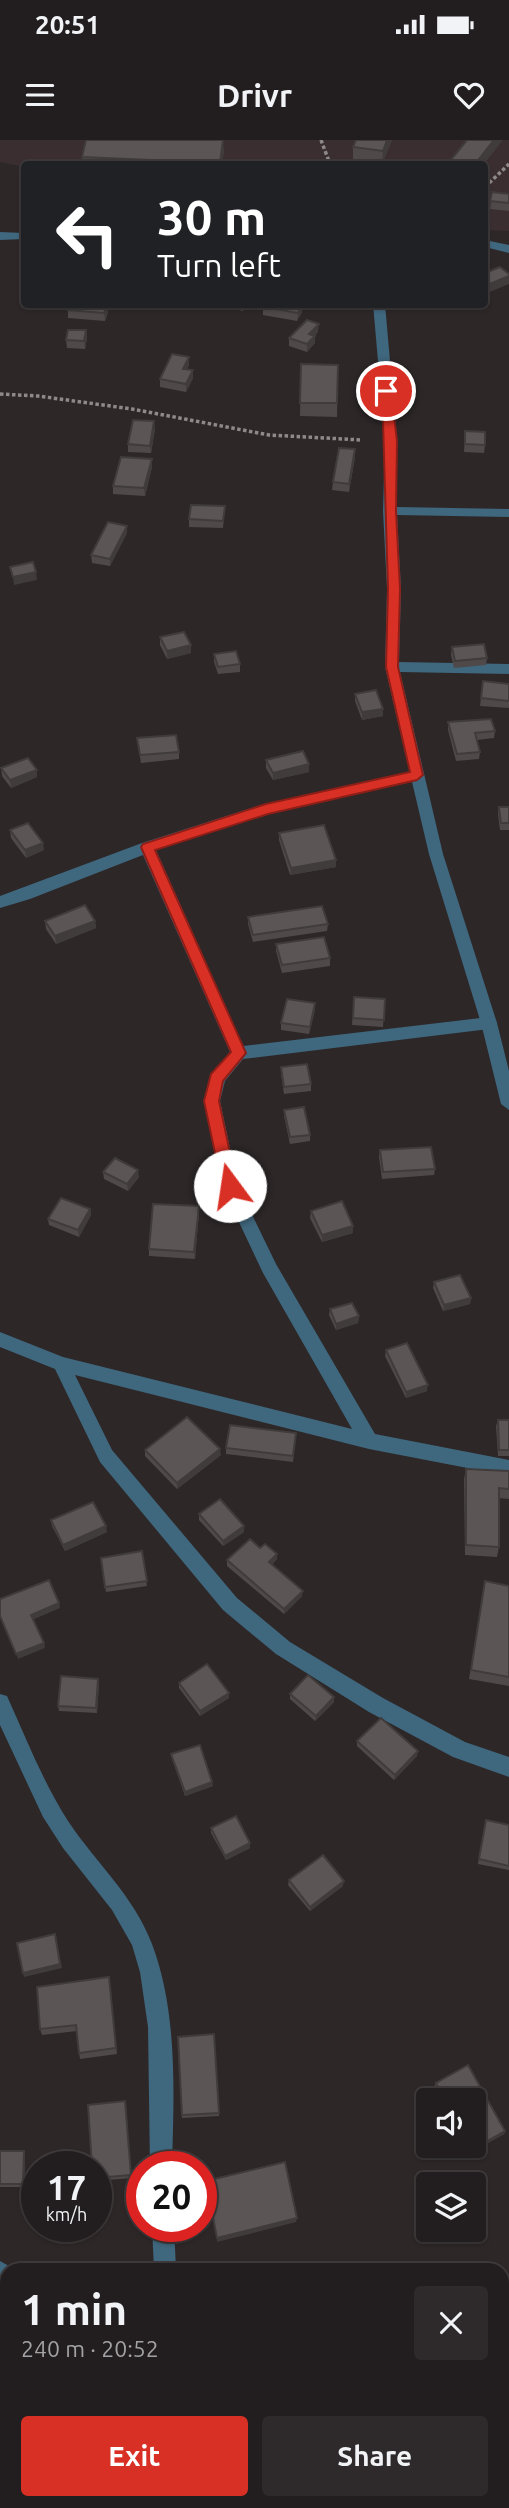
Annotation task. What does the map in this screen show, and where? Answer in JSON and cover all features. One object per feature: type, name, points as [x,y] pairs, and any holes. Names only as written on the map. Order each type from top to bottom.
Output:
[{"type":"street","points":[[0,236],[21,236]]},
{"type":"street","points":[[488,245],[509,249]]},
{"type":"street","points":[[379,308],[391,441],[390,511],[394,589],[392,667],[436,854],[489,1023],[509,1104]]},
{"type":"street","points":[[390,511],[509,513]]},
{"type":"street","points":[[392,667],[509,669]]},
{"type":"street","points":[[0,902],[25,895],[148,847],[266,809],[417,775]]},
{"type":"street","points":[[148,847],[239,1053]]},
{"type":"street","points":[[369,1441],[269,1268],[230,1186],[212,1101],[216,1079],[239,1053],[489,1023]]},
{"type":"street","points":[[0,1339],[61,1364],[369,1441],[509,1468]]},
{"type":"street","points":[[61,1364],[106,1456],[230,1604],[283,1648],[376,1705],[460,1750],[509,1767]]},
{"type":"street","points":[[0,1703],[34,1776],[69,1839],[120,1904],[142,1945],[159,2016],[162,2151]]},
{"type":"street","points":[[164,2242],[165,2263]]},
{"type":"path","points":[[321,140],[329,161]]},
{"type":"path","points":[[488,184],[509,164]]},
{"type":"path","points":[[0,394],[38,396],[131,409],[269,435],[391,441]]},
{"type":"shaded area","points":[[0,140],[509,140],[509,231],[488,230],[488,161],[21,161],[21,166],[0,162]]},
{"type":"building","points":[[86,140],[223,140],[220,161],[82,157]]},
{"type":"building","points":[[356,140],[387,140],[383,151],[353,147]]},
{"type":"building","points":[[467,140],[494,140],[477,161],[450,161]]},
{"type":"building","points":[[492,192],[509,194],[509,203],[490,201]]},
{"type":"building","points":[[500,267],[509,276],[488,285],[488,272]]},
{"type":"building","points":[[69,308],[106,308],[104,313],[68,310]]},
{"type":"building","points":[[269,308],[301,308],[298,313]]},
{"type":"building","points":[[307,320],[319,324],[309,334],[315,336],[307,344],[289,338]]},
{"type":"building","points":[[68,330],[86,330],[84,341],[66,340]]},
{"type":"building","points":[[172,354],[189,357],[183,369],[193,370],[186,384],[160,379]]},
{"type":"building","points":[[301,364],[338,365],[337,403],[300,403]]},
{"type":"building","points":[[133,420],[154,421],[150,446],[128,444]]},
{"type":"building","points":[[465,431],[485,432],[485,445],[465,444]]},
{"type":"building","points":[[339,448],[355,449],[349,484],[333,482]]},
{"type":"building","points":[[121,457],[152,459],[144,488],[113,486]]},
{"type":"building","points":[[191,505],[225,506],[223,521],[189,519]]},
{"type":"building","points":[[108,522],[127,526],[110,559],[91,555]]},
{"type":"building","points":[[33,562],[36,572],[13,577],[10,567]]},
{"type":"building","points":[[184,632],[191,645],[167,651],[160,637]]},
{"type":"building","points":[[484,644],[487,658],[455,661],[452,647]]},
{"type":"building","points":[[236,651],[240,664],[218,667],[214,654]]},
{"type":"building","points":[[483,681],[509,684],[509,701],[481,698]]},
{"type":"building","points":[[376,690],[383,709],[362,712],[355,694]]},
{"type":"building","points":[[491,719],[495,731],[475,733],[480,752],[457,754],[448,722]]},
{"type":"building","points":[[176,735],[179,752],[140,755],[137,738]]},
{"type":"building","points":[[303,751],[309,764],[273,773],[266,760]]},
{"type":"building","points":[[28,758],[37,770],[10,780],[1,768]]},
{"type":"building","points":[[499,807],[509,807],[509,823],[501,823]]},
{"type":"building","points":[[28,823],[43,843],[25,850],[10,830]]},
{"type":"building","points":[[324,825],[336,860],[291,868],[279,833]]},
{"type":"building","points":[[85,905],[95,921],[55,936],[45,921]]},
{"type":"building","points":[[322,906],[328,924],[253,935],[248,917]]},
{"type":"building","points":[[324,937],[330,958],[282,965],[276,944]]},
{"type":"building","points":[[354,997],[385,999],[384,1020],[353,1018]]},
{"type":"building","points":[[287,999],[315,1003],[310,1027],[281,1023]]},
{"type":"building","points":[[307,1064],[311,1084],[284,1087],[281,1067]]},
{"type":"building","points":[[304,1107],[310,1135],[290,1137],[284,1110]]},
{"type":"building","points":[[431,1147],[435,1169],[383,1172],[380,1150]]},
{"type":"building","points":[[115,1158],[138,1170],[127,1184],[103,1172]]},
{"type":"building","points":[[61,1198],[90,1209],[78,1230],[48,1219]]},
{"type":"building","points":[[342,1201],[353,1226],[322,1235],[311,1211]]},
{"type":"building","points":[[153,1204],[199,1206],[194,1252],[149,1249]]},
{"type":"building","points":[[460,1275],[471,1298],[444,1305],[434,1282]]},
{"type":"building","points":[[352,1303],[359,1316],[336,1324],[330,1309]]},
{"type":"building","points":[[407,1343],[428,1385],[406,1392],[386,1350]]},
{"type":"building","points":[[187,1417],[220,1449],[177,1483],[145,1450]]},
{"type":"building","points":[[498,1420],[509,1420],[509,1450],[499,1450]]},
{"type":"building","points":[[230,1425],[296,1433],[293,1456],[226,1448]]},
{"type":"building","points":[[466,1469],[509,1471],[509,1489],[499,1488],[499,1547],[466,1545]]},
{"type":"building","points":[[220,1499],[244,1526],[223,1541],[199,1514]]},
{"type":"building","points":[[93,1502],[106,1526],[63,1545],[51,1520]]},
{"type":"building","points":[[250,1539],[260,1548],[265,1544],[277,1554],[269,1562],[303,1591],[284,1609],[227,1560]]},
{"type":"building","points":[[142,1551],[147,1581],[105,1587],[101,1558]]},
{"type":"building","points":[[49,1580],[59,1603],[31,1615],[44,1643],[16,1654],[0,1616],[0,1599]]},
{"type":"building","points":[[485,1581],[509,1586],[509,1677],[471,1670]]},
{"type":"building","points":[[207,1664],[229,1693],[200,1711],[179,1683]]},
{"type":"building","points":[[308,1675],[334,1697],[316,1716],[290,1694]]},
{"type":"building","points":[[61,1676],[98,1679],[96,1708],[58,1706]]},
{"type":"building","points":[[381,1718],[418,1751],[395,1775],[357,1741]]},
{"type":"building","points":[[200,1745],[212,1782],[185,1792],[171,1754]]},
{"type":"building","points":[[236,1816],[250,1843],[225,1856],[211,1828]]},
{"type":"building","points":[[486,1820],[509,1825],[509,1866],[479,1859]]},
{"type":"building","points":[[323,1855],[344,1881],[310,1907],[289,1880]]},
{"type":"building","points":[[55,1934],[60,1964],[23,1973],[17,1943]]},
{"type":"building","points":[[109,1977],[116,2048],[79,2053],[76,2025],[40,2029],[37,1987]]},
{"type":"building","points":[[214,2034],[219,2113],[182,2115],[178,2037]]},
{"type":"building","points":[[468,2065],[481,2088],[439,2088],[436,2083]]},
{"type":"building","points":[[486,2097],[505,2131],[486,2142]]},
{"type":"building","points":[[125,2101],[129,2151],[126,2151],[126,2175],[112,2177],[112,2151],[91,2151],[88,2105]]},
{"type":"building","points":[[0,2151],[21,2151],[21,2184],[0,2184]]},
{"type":"building","points":[[285,2162],[297,2218],[217,2238],[217,2178]]},
{"type":"route","points":[[230,1186],[216,1132],[212,1101],[216,1079],[239,1053],[148,847],[266,809],[417,775],[392,667],[394,589],[390,511],[391,441],[386,391]]}]
